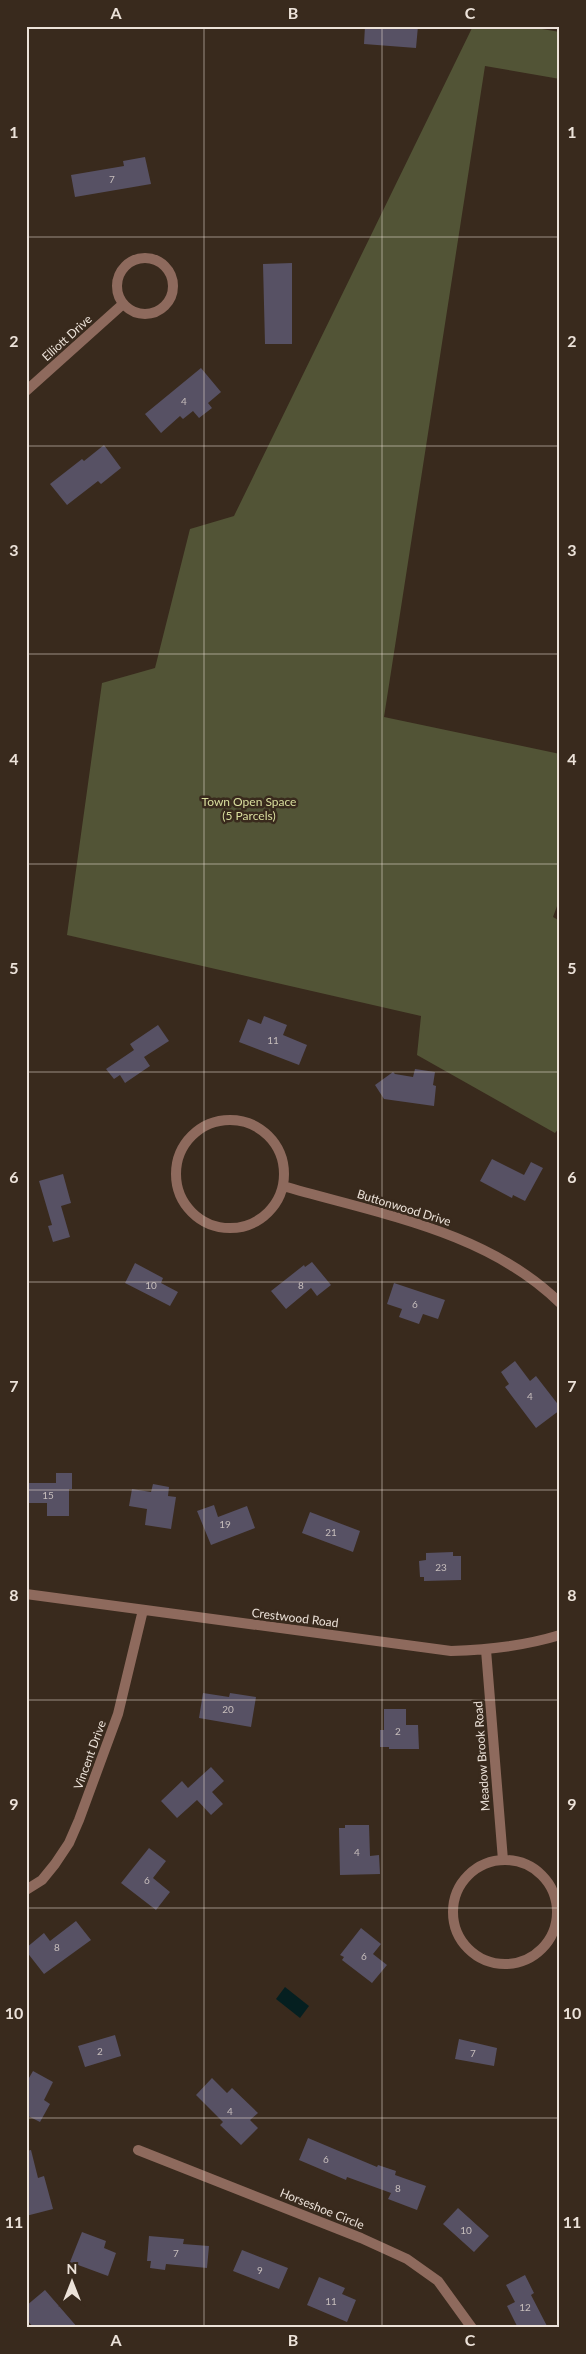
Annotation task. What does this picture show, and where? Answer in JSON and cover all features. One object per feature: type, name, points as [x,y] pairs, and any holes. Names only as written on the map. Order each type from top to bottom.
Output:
[{"type":"street","points":[[145,258],[156,261],[166,268],[172,278],[172,293],[160,310],[150,314],[138,314],[123,304],[117,292],[117,284],[118,278],[125,266],[138,259],[145,258]]},
{"type":"street","name":"Elliott Drive","points":[[26,390],[123,304]]},
{"type":"street","points":[[234,1119],[252,1124],[268,1134],[279,1150],[284,1168],[283,1186],[276,1204],[263,1217],[246,1226],[227,1228],[208,1223],[192,1212],[181,1197],[176,1179],[178,1160],[185,1143],[198,1130],[215,1121],[234,1119]]},
{"type":"street","name":"Buttonwood Drive","points":[[283,1186],[446,1233],[501,1258],[560,1304]]},
{"type":"street","name":"Crestwood Road","points":[[26,1594],[451,1651],[486,1650],[534,1643],[560,1635]]},
{"type":"street","name":"Vincent Drive","points":[[26,1890],[42,1880],[55,1864],[69,1843],[79,1820],[118,1714],[144,1610]]},
{"type":"street","name":"Meadow Brook Road","points":[[486,1650],[503,1860]]},
{"type":"street","points":[[503,1860],[520,1862],[536,1869],[548,1882],[556,1897],[558,1914],[555,1931],[546,1946],[533,1957],[516,1964],[499,1965],[482,1960],[468,1950],[458,1936],[453,1919],[454,1902],[460,1886],[471,1872],[486,1864],[503,1860]]},
{"type":"street","name":"Horseshoe Circle","points":[[138,2150],[352,2234],[408,2259],[438,2281],[472,2328]]},
{"type":"green space","name":"Town Open Space (5 Parcels)","points":[[473,26],[524,26],[560,32],[560,79],[485,66],[384,717],[560,754],[560,898],[553,917],[560,921],[560,1127],[555,1133],[417,1055],[421,1016],[67,935],[102,683],[155,668],[190,529],[234,516]]},
{"type":"water","points":[[285,1987],[309,2006],[300,2018],[276,1999]]},
{"type":"building","points":[[365,26],[418,26],[416,48],[364,44]]},
{"type":"building","points":[[145,157],[151,184],[75,197],[71,175],[124,166],[123,161]]},
{"type":"building","points":[[292,263],[292,344],[265,344],[263,264]]},
{"type":"building","points":[[201,368],[221,392],[208,403],[212,408],[199,418],[193,411],[183,419],[180,416],[161,433],[145,414]]},
{"type":"building","points":[[104,445],[121,468],[101,484],[98,481],[67,505],[50,484],[82,459],[84,461]]},
{"type":"building","points":[[264,1016],[287,1025],[283,1035],[307,1045],[299,1065],[239,1042],[248,1019],[261,1024]]},
{"type":"building","points":[[158,1025],[169,1041],[144,1057],[150,1066],[125,1083],[120,1075],[114,1079],[106,1069],[134,1050],[130,1044]]},
{"type":"building","points":[[415,1069],[435,1072],[433,1085],[436,1086],[434,1106],[384,1099],[375,1085],[393,1072],[413,1077]]},
{"type":"building","points":[[492,1159],[524,1175],[531,1162],[543,1168],[525,1201],[513,1195],[512,1198],[480,1181]]},
{"type":"building","points":[[63,1174],[71,1203],[61,1206],[70,1237],[53,1242],[48,1226],[52,1225],[39,1181]]},
{"type":"building","points":[[312,1262],[331,1285],[317,1296],[311,1288],[286,1309],[271,1291],[304,1265],[305,1267]]},
{"type":"building","points":[[135,1263],[163,1278],[161,1283],[178,1292],[170,1306],[125,1283]]},
{"type":"building","points":[[394,1283],[445,1300],[438,1319],[423,1314],[419,1324],[399,1317],[402,1309],[387,1304]]},
{"type":"building","points":[[515,1361],[530,1381],[536,1376],[560,1407],[560,1410],[536,1428],[505,1387],[509,1384],[501,1372]]},
{"type":"building","points":[[56,1473],[72,1473],[72,1489],[69,1489],[69,1516],[47,1516],[47,1503],[26,1503],[26,1483],[56,1483]]},
{"type":"building","points":[[153,1484],[169,1487],[168,1496],[176,1497],[171,1529],[145,1525],[147,1509],[129,1506],[132,1489],[151,1492]]},
{"type":"building","points":[[214,1505],[218,1517],[247,1506],[255,1528],[211,1545],[197,1511]]},
{"type":"building","points":[[310,1512],[360,1531],[353,1552],[302,1533]]},
{"type":"building","points":[[453,1552],[453,1556],[461,1556],[461,1580],[424,1581],[424,1577],[420,1577],[419,1561],[426,1560],[426,1553]]},
{"type":"building","points":[[203,1693],[229,1697],[230,1693],[256,1697],[251,1727],[199,1718]]},
{"type":"building","points":[[384,1709],[406,1709],[406,1725],[418,1725],[419,1749],[389,1749],[389,1747],[380,1747],[380,1730],[384,1730]]},
{"type":"building","points":[[211,1767],[224,1781],[212,1792],[223,1804],[211,1815],[197,1800],[177,1818],[161,1801],[182,1781],[188,1788]]},
{"type":"building","points":[[345,1825],[369,1825],[370,1856],[379,1855],[380,1874],[340,1875],[339,1828],[345,1828]]},
{"type":"building","points":[[149,1848],[166,1861],[153,1878],[170,1892],[156,1910],[121,1883]]},
{"type":"building","points":[[76,1921],[91,1940],[44,1974],[26,1951],[26,1948],[44,1933],[50,1941]]},
{"type":"building","points":[[361,1928],[381,1944],[373,1954],[387,1965],[372,1983],[342,1960],[344,1957],[340,1955]]},
{"type":"building","points":[[115,2035],[121,2056],[85,2067],[78,2046]]},
{"type":"building","points":[[459,2039],[497,2048],[494,2066],[455,2059]]},
{"type":"building","points":[[33,2071],[53,2082],[44,2100],[50,2104],[40,2122],[26,2115],[26,2083]]},
{"type":"building","points":[[212,2078],[227,2093],[232,2088],[258,2113],[250,2120],[258,2128],[241,2145],[220,2125],[223,2122],[196,2095]]},
{"type":"building","points":[[308,2138],[377,2167],[378,2165],[396,2171],[395,2175],[426,2186],[417,2210],[388,2199],[391,2193],[347,2177],[346,2180],[299,2160]]},
{"type":"building","points":[[31,2150],[38,2178],[44,2176],[53,2209],[26,2216],[26,2151]]},
{"type":"building","points":[[458,2208],[489,2236],[474,2252],[443,2224]]},
{"type":"building","points":[[82,2232],[106,2241],[104,2248],[116,2253],[108,2276],[70,2262]]},
{"type":"building","points":[[149,2236],[184,2239],[183,2244],[209,2246],[207,2268],[166,2264],[165,2270],[150,2268],[151,2261],[147,2261]]},
{"type":"building","points":[[242,2250],[288,2268],[279,2289],[233,2271]]},
{"type":"building","points":[[525,2275],[534,2293],[531,2295],[548,2328],[518,2328],[507,2306],[515,2302],[506,2285]]},
{"type":"building","points":[[319,2277],[345,2288],[342,2294],[356,2300],[347,2322],[307,2305]]},
{"type":"building","points":[[45,2290],[78,2328],[34,2328],[26,2319],[26,2306]]}]
